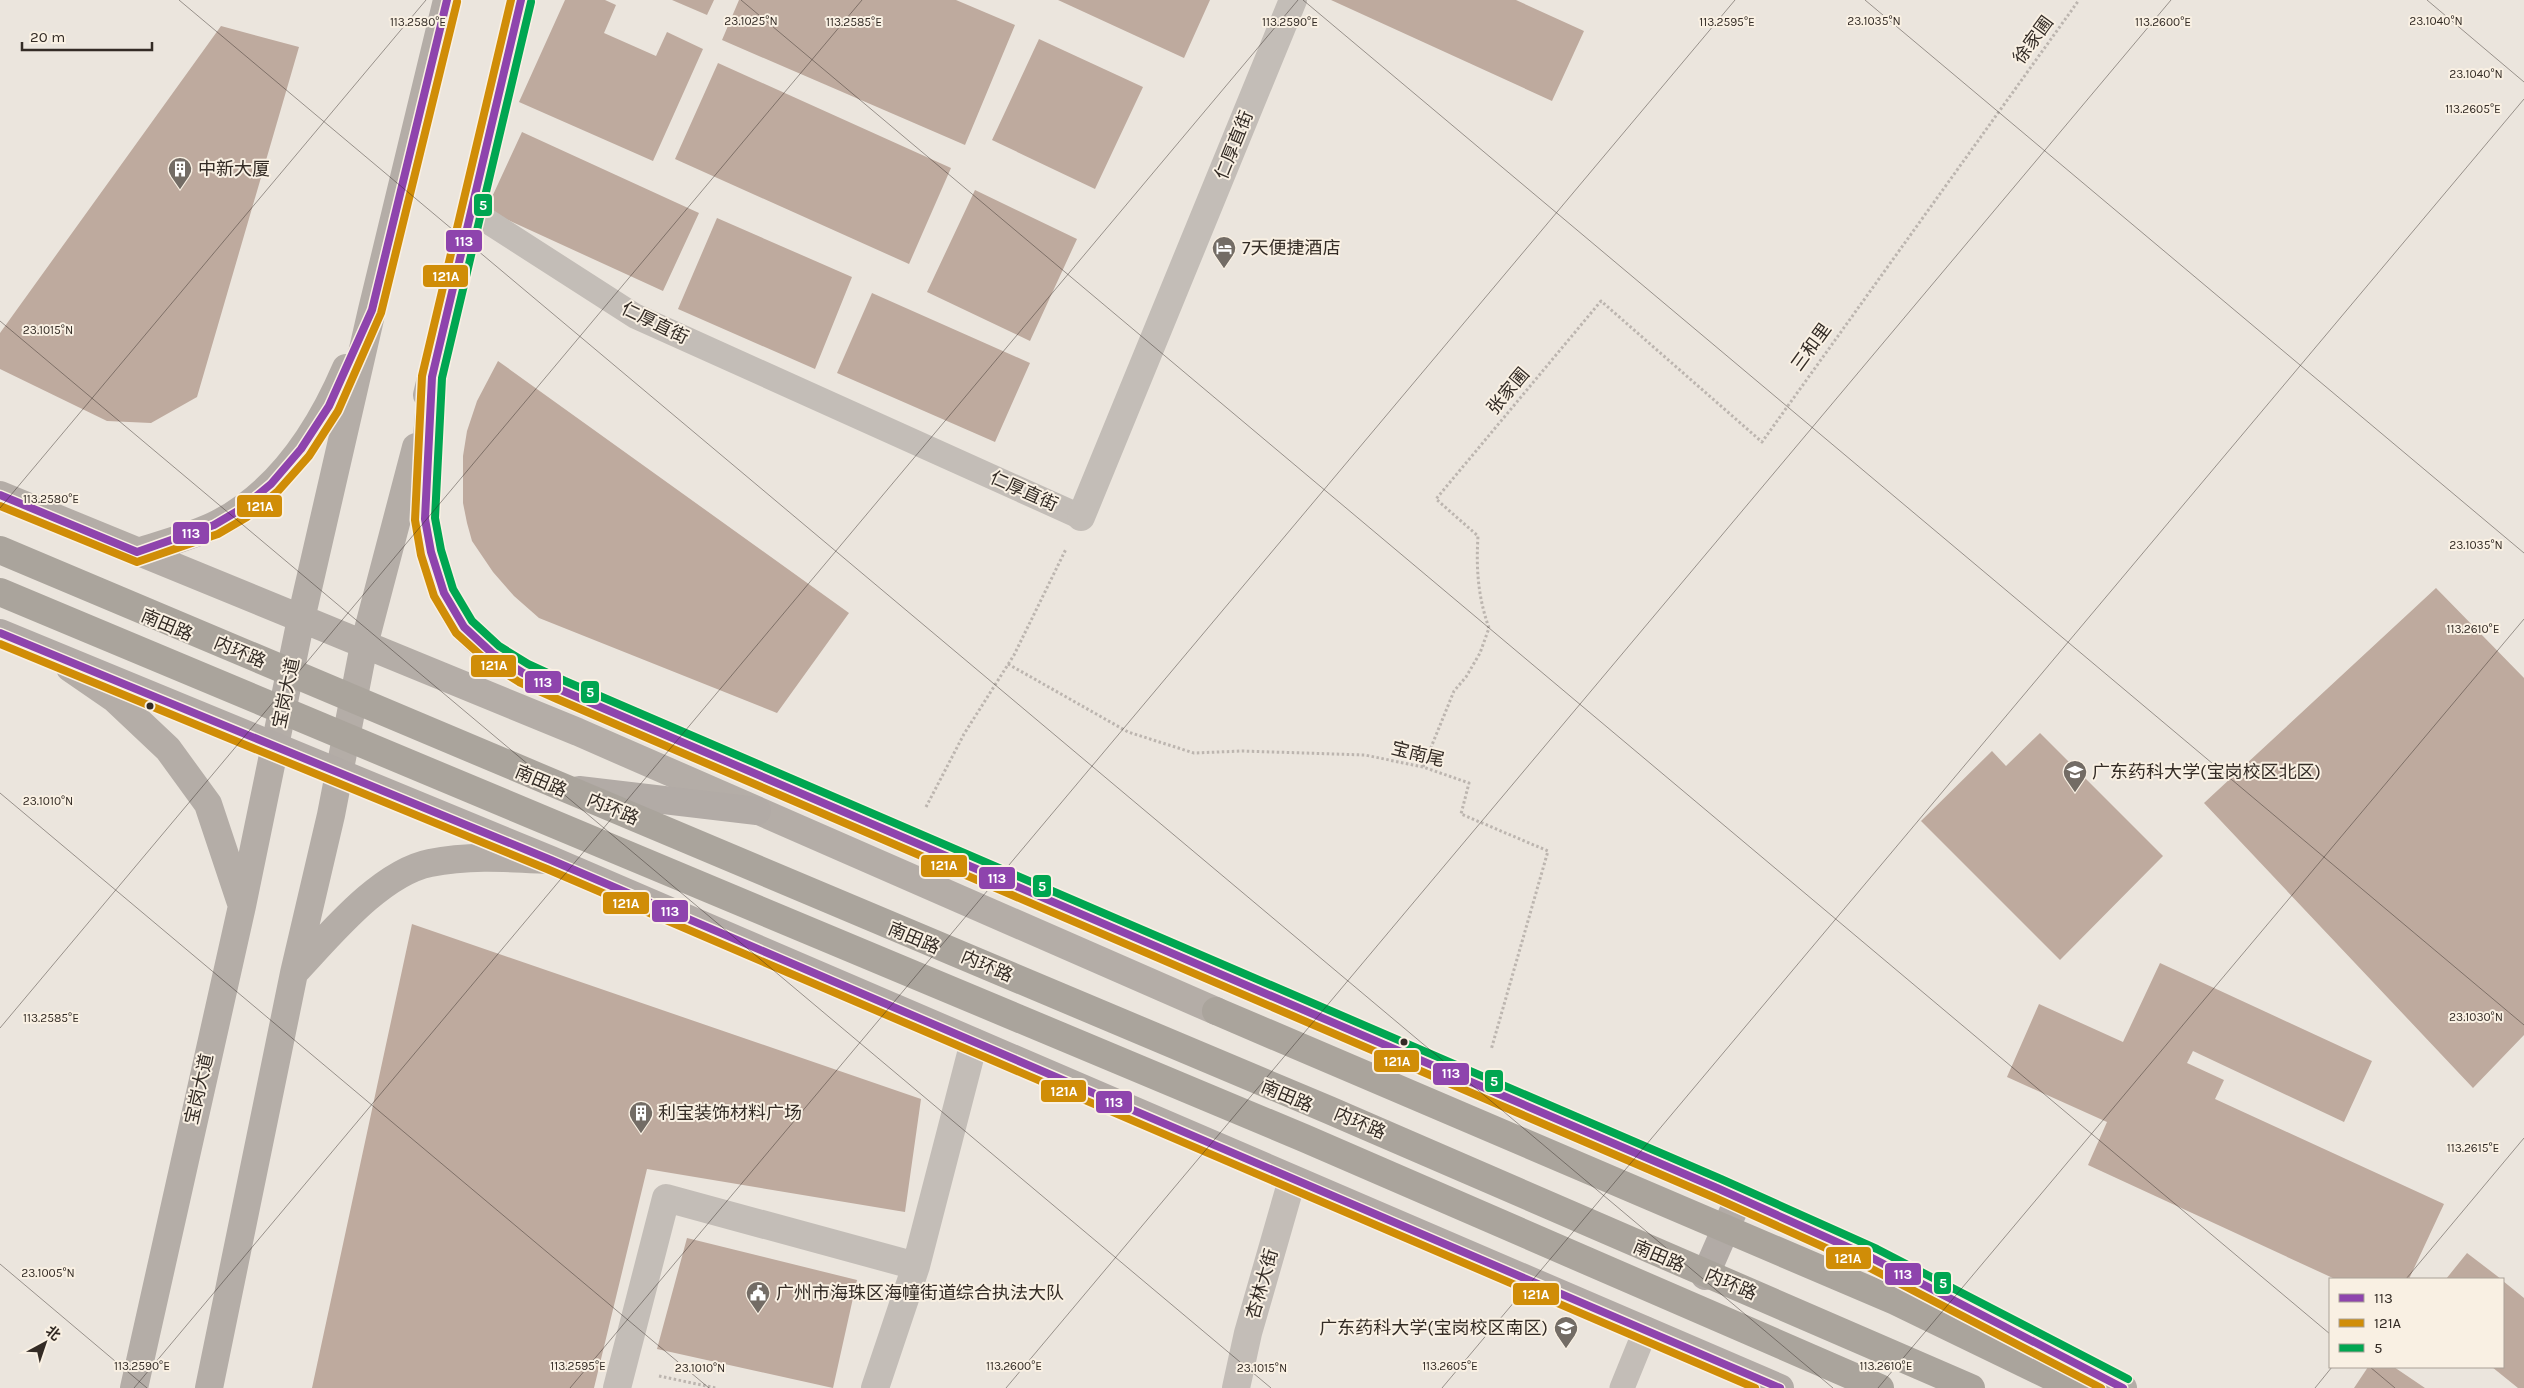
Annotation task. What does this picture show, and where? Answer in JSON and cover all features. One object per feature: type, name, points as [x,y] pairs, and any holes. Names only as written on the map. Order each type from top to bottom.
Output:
[{"type":"highway","name":"内环路","points":[[0,550],[1338,1114],[1971,1388]]},
{"type":"highway","name":"内环路","points":[[0,592],[1295,1135],[1880,1388]]},
{"type":"highway","points":[[1216,1011],[1842,1278],[2075,1388]]},
{"type":"main road","name":"宝岗大道","points":[[134,1388],[242,906],[289,675],[372,310],[447,0]]},
{"type":"main road","points":[[209,1388],[294,973],[339,772],[364,645],[406,486],[521,0]]},
{"type":"main road","points":[[137,552],[214,525],[241,509],[271,484],[301,449],[329,406],[372,310]]},
{"type":"main road","points":[[432,377],[425,519],[431,552],[444,593],[464,626],[493,654],[523,673],[1739,1198],[1872,1258],[2124,1388]]},
{"type":"main road","points":[[0,495],[578,732],[1216,1011]]},
{"type":"main road","points":[[0,513],[36,510]]},
{"type":"main road","name":"南田路","points":[[0,555],[559,788],[1415,1150],[1963,1388]]},
{"type":"main road","points":[[0,634],[551,860],[1292,1180],[1646,1329],[1780,1388]]},
{"type":"main road","points":[[48,653],[115,700],[168,749],[208,804],[242,906]]},
{"type":"main road","points":[[590,702],[757,811]]},
{"type":"main road","points":[[559,788],[757,811]]},
{"type":"main road","points":[[294,973],[361,904],[386,884],[428,863],[488,857],[551,860]]},
{"type":"main road","points":[[1705,1276],[1739,1198]]},
{"type":"street","name":"仁厚直街","points":[[1081,516],[1294,0]]},
{"type":"street","points":[[875,1388],[916,1266],[974,1042]]},
{"type":"street","name":"杏林大街","points":[[1236,1388],[1248,1332],[1292,1180]]},
{"type":"street","points":[[620,1378],[666,1198],[916,1266]]},
{"type":"lane","name":"仁厚直街","points":[[470,210],[636,316],[1081,516]]},
{"type":"lane","points":[[1622,1388],[1646,1329]]},
{"type":"path","name":"徐家圃","points":[[2010,96],[2079,0]]},
{"type":"path","name":"三和里","points":[[1601,301],[1762,442],[2010,96]]},
{"type":"path","name":"张家圃","points":[[1423,767],[1454,691],[1466,677],[1480,653],[1489,628],[1480,597],[1477,557],[1478,536],[1436,499],[1601,301]]},
{"type":"path","points":[[910,841],[945,767],[1008,664],[1081,516]]},
{"type":"path","name":"宝南尾","points":[[1008,664],[1128,732],[1194,754],[1242,751],[1365,756],[1423,767],[1469,783],[1461,814],[1548,852],[1480,1087]]},
{"type":"path","points":[[620,1378],[716,1388]]},
{"type":"building","points":[[565,0],[605,0],[616,5],[604,33],[656,56],[667,32],[703,49],[653,161],[519,102]]},
{"type":"building","points":[[672,0],[714,0],[707,15]]},
{"type":"building","points":[[739,0],[956,0],[1015,25],[965,145],[722,40]]},
{"type":"building","points":[[1058,0],[1210,0],[1184,58]]},
{"type":"building","points":[[1331,0],[1516,0],[1584,31],[1552,101]]},
{"type":"building","name":"中新大厦","points":[[221,26],[299,47],[197,397],[151,423],[107,421],[0,369],[0,333]]},
{"type":"building","points":[[1039,39],[1143,87],[1095,189],[992,140]]},
{"type":"building","points":[[718,63],[951,168],[909,264],[675,159]]},
{"type":"building","points":[[522,132],[699,213],[663,291],[486,210]]},
{"type":"building","points":[[975,190],[1077,239],[1030,341],[927,292]]},
{"type":"building","points":[[717,218],[852,277],[815,369],[678,309]]},
{"type":"building","points":[[872,293],[1030,363],[995,442],[837,373]]},
{"type":"building","points":[[498,361],[849,613],[777,713],[539,618],[514,596],[493,572],[472,541],[467,523],[463,503],[463,456],[467,431],[477,401]]},
{"type":"building","points":[[2436,588],[2524,678],[2524,1035],[2473,1088],[2204,803]]},
{"type":"building","points":[[2040,733],[2163,856],[2060,960],[1921,821],[1992,751],[2006,766]]},
{"type":"building","name":"利宝装饰材料广场","points":[[412,924],[921,1099],[905,1212],[647,1169],[594,1388],[312,1388]]},
{"type":"building","points":[[2160,963],[2372,1061],[2344,1122],[2193,1051],[2187,1063],[2224,1080],[2215,1099],[2444,1204],[2409,1278],[2333,1278],[2088,1165],[2107,1122],[2007,1077],[2039,1004],[2123,1042]]},
{"type":"building","name":"广州市海珠区海幢街道综合执法大队","points":[[687,1238],[857,1280],[833,1388],[657,1349]]},
{"type":"building","points":[[2467,1253],[2500,1278],[2447,1278]]},
{"type":"building","points":[[2504,1282],[2524,1298],[2524,1388],[2518,1388],[2493,1368],[2504,1368]]},
{"type":"building","points":[[2367,1368],[2395,1368],[2425,1388],[2354,1388]]},
{"type":"transit line","name":"113","points":[[0,495],[137,552],[214,525],[241,509],[271,484],[301,449],[329,406],[372,310],[447,0]]},
{"type":"transit line","name":"121A","points":[[511,0],[422,376],[415,520],[421,555],[434,596],[456,633],[488,662],[519,682],[557,699],[1713,1197],[1868,1267],[2101,1388]]},
{"type":"transit line","name":"113","points":[[521,0],[432,377],[425,519],[431,552],[444,593],[464,627],[493,654],[523,673],[561,690],[1717,1188],[1872,1258],[2123,1388]]},
{"type":"transit line","name":"121A","points":[[0,506],[137,562],[218,534],[247,517],[278,491],[309,456],[338,411],[381,313],[457,2]]},
{"type":"transit line","name":"5","points":[[531,2],[442,378],[435,518],[441,550],[453,589],[472,621],[499,646],[528,664],[565,681],[1721,1179],[1877,1249],[2128,1379]]},
{"type":"transit line","name":"113","points":[[0,633],[551,860],[1780,1388]]},
{"type":"transit line","name":"121A","points":[[0,644],[547,869],[1755,1388]]},
{"type":"place","name":"中新大厦","points":[[180,190]]},
{"type":"place","name":"7天便捷酒店","points":[[1224,269]]},
{"type":"place","name":"广东药科大学(宝岗校区北区)","points":[[2075,793]]},
{"type":"place","name":"利宝装饰材料广场","points":[[641,1134]]},
{"type":"place","name":"广州市海珠区海幢街道综合执法大队","points":[[758,1314]]},
{"type":"place","name":"广东药科大学(宝岗校区南区)","points":[[1566,1349]]}]
